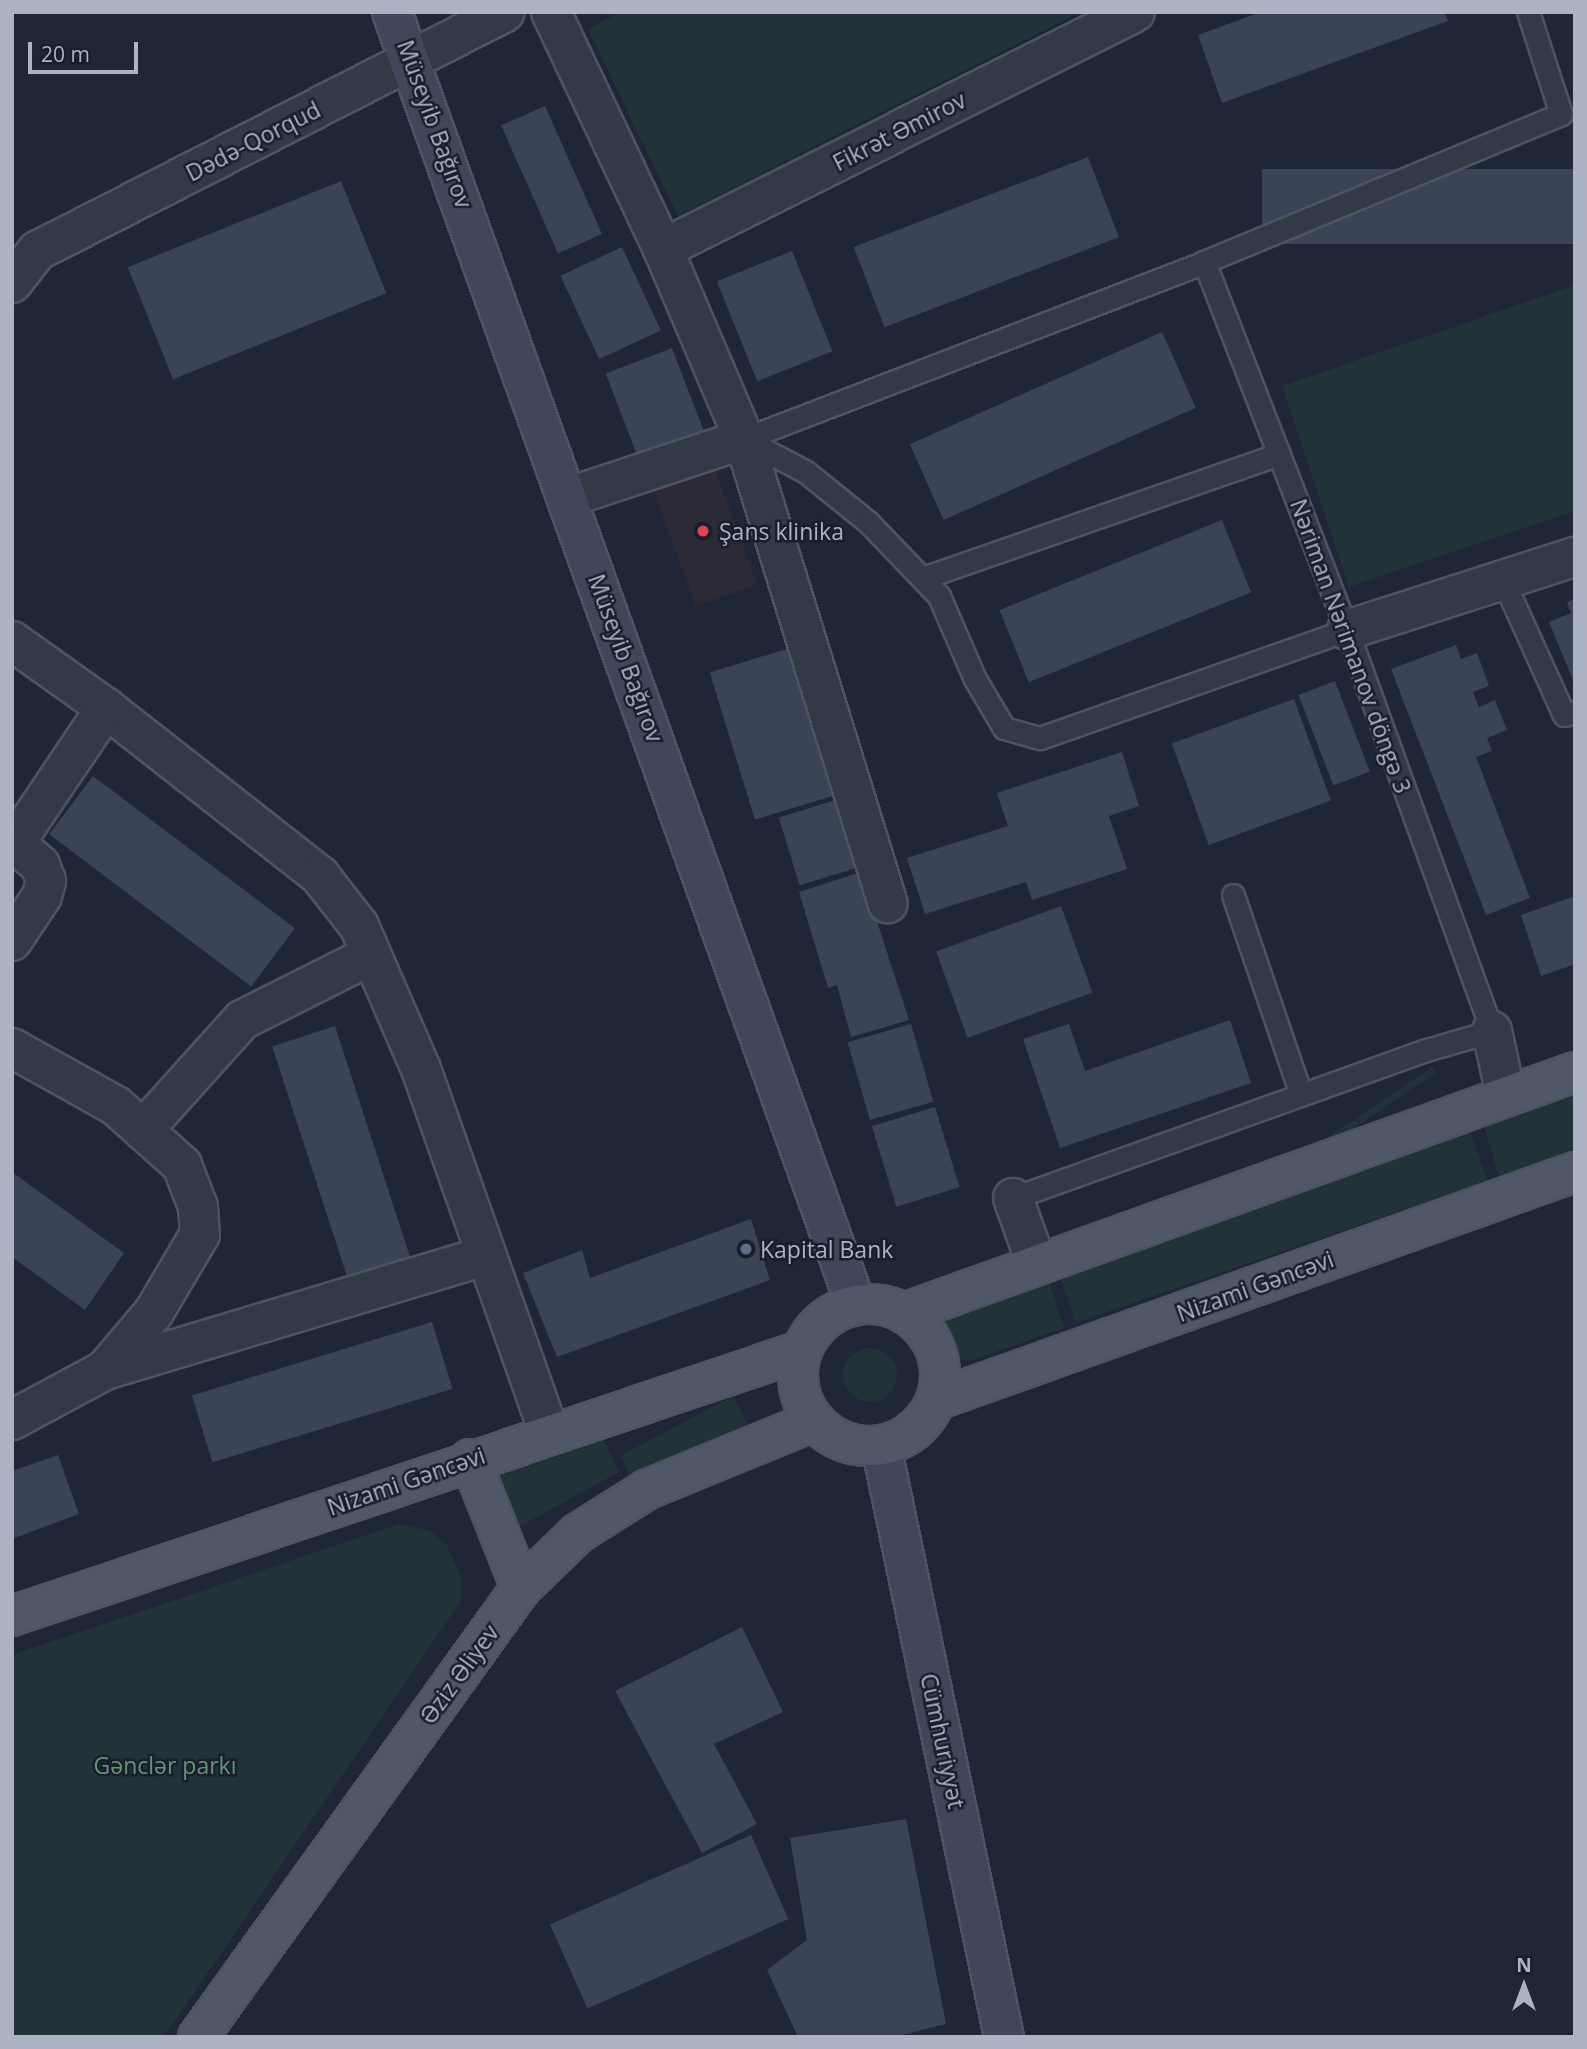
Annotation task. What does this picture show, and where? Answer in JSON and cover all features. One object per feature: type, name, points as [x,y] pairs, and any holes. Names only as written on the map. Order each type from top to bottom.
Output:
[{"type":"main road","points":[[904,1313],[1575,1072]]},
{"type":"main road","name":"Nizami Gəncəvi","points":[[936,1400],[1575,1171]]},
{"type":"main road","points":[[856,1304],[881,1304],[904,1313],[923,1329],[936,1351],[940,1375],[936,1400],[914,1429],[881,1446],[856,1446],[833,1437],[814,1421],[800,1399],[801,1351],[814,1329],[833,1313],[856,1304]]},
{"type":"main road","name":"Nizami Gəncəvi","points":[[12,1616],[549,1433],[801,1351]]},
{"type":"main road","name":"Əziz Əliyev","points":[[198,2037],[521,1588],[578,1533],[649,1489],[814,1421]]},
{"type":"main road","points":[[470,1460],[521,1588]]},
{"type":"street","name":"Müseyib Bağırov","points":[[392,12],[412,59],[856,1304]]},
{"type":"street","name":"Dədə-Qorqud","points":[[12,283],[37,251],[505,12]]},
{"type":"street","points":[[551,12],[663,249],[744,439],[888,903]]},
{"type":"street","name":"Fikrət Əmirov","points":[[663,249],[1135,12]]},
{"type":"street","points":[[569,497],[744,439]]},
{"type":"street","points":[[1347,630],[1575,557]]},
{"type":"street","points":[[12,641],[106,708],[320,876],[359,926],[421,1069],[549,1433]]},
{"type":"street","points":[[12,941],[42,896],[46,881],[40,865],[14,842],[106,708]]},
{"type":"street","points":[[143,1130],[243,1020],[371,955]]},
{"type":"street","points":[[1492,1031],[1506,1097]]},
{"type":"street","points":[[12,1048],[116,1106],[182,1165],[198,1207],[200,1234],[154,1312],[105,1370]]},
{"type":"street","points":[[1013,1198],[1037,1265]]},
{"type":"street","points":[[12,1420],[105,1370],[486,1256]]},
{"type":"street","name":"Cümhuriyyət","points":[[881,1446],[1004,2037]]},
{"type":"lane","points":[[744,439],[1568,121],[1528,12]]},
{"type":"lane","name":"Nəriman Nərimanov döngə 3","points":[[1205,262],[1347,630],[1492,1031]]},
{"type":"lane","points":[[744,439],[806,472],[868,522],[939,596],[975,679],[1004,728],[1040,738],[1347,630]]},
{"type":"lane","points":[[923,579],[1279,454]]},
{"type":"lane","points":[[1503,580],[1564,715],[1575,712]]},
{"type":"lane","points":[[1233,895],[1301,1095]]},
{"type":"lane","points":[[1013,1198],[1301,1095],[1492,1031]]},
{"type":"shaded area","name":"Şans klinika","points":[[709,453],[757,585],[696,607],[648,475]]},
{"type":"green space","points":[[620,12],[1080,12],[678,216],[588,29]]},
{"type":"green space","points":[[1575,285],[1575,511],[1349,587],[1282,386]]},
{"type":"green space","points":[[1432,1067],[1436,1073],[1130,1279],[1126,1273]]},
{"type":"green space","points":[[1575,1090],[1575,1151],[1499,1178],[1483,1122]]},
{"type":"green space","points":[[1469,1128],[1487,1181],[1076,1323],[1058,1270]]},
{"type":"green space","points":[[1047,1276],[1064,1328],[969,1361],[959,1359],[946,1345],[941,1314]]},
{"type":"green space","points":[[870,1348],[889,1356],[897,1375],[889,1394],[870,1402],[851,1394],[843,1375],[851,1356]]},
{"type":"green space","points":[[733,1396],[748,1424],[635,1484],[620,1456]]},
{"type":"green space","points":[[603,1439],[619,1472],[513,1530],[492,1477]]},
{"type":"green space","name":"Gənclər parkı","points":[[400,1524],[430,1531],[447,1545],[461,1577],[461,1601],[164,2037],[12,2037],[12,1655]]},
{"type":"building","points":[[1261,12],[1445,12],[1448,21],[1222,103],[1198,35]]},
{"type":"building","points":[[545,106],[602,234],[558,253],[501,126]]},
{"type":"building","points":[[1088,157],[1119,237],[884,327],[854,247]]},
{"type":"building","points":[[1262,169],[1575,169],[1575,244],[1262,244]]},
{"type":"building","points":[[341,181],[386,293],[173,379],[128,267]]},
{"type":"building","points":[[622,247],[661,330],[599,359],[560,276]]},
{"type":"building","points":[[792,251],[832,351],[757,381],[717,281]]},
{"type":"building","points":[[1162,332],[1196,408],[944,520],[910,444]]},
{"type":"building","points":[[672,348],[705,433],[638,458],[606,373]]},
{"type":"building","points":[[1222,520],[1251,592],[1029,682],[999,610]]},
{"type":"building","points":[[1575,599],[1575,685],[1549,622],[1571,613],[1567,602]]},
{"type":"building","points":[[1456,645],[1461,659],[1477,653],[1489,686],[1473,692],[1479,707],[1495,700],[1507,730],[1487,738],[1492,751],[1476,757],[1530,898],[1486,915],[1391,669]]},
{"type":"building","points":[[793,647],[838,794],[755,820],[710,672]]},
{"type":"building","points":[[1335,681],[1370,772],[1333,786],[1299,695]]},
{"type":"building","points":[[1294,699],[1331,800],[1209,845],[1172,743]]},
{"type":"building","points":[[1122,752],[1139,806],[1109,816],[1127,869],[1032,900],[1026,882],[925,914],[907,858],[1008,826],[997,793]]},
{"type":"building","points":[[93,776],[295,928],[251,987],[49,834]]},
{"type":"building","points":[[839,799],[860,867],[800,885],[779,817]]},
{"type":"building","points":[[861,872],[909,1020],[851,1037],[837,985],[828,988],[799,892]]},
{"type":"building","points":[[1575,896],[1575,964],[1541,976],[1521,915]]},
{"type":"building","points":[[1061,906],[1092,992],[967,1038],[936,951]]},
{"type":"building","points":[[1230,1020],[1251,1083],[1060,1148],[1023,1039],[1069,1024],[1085,1071]]},
{"type":"building","points":[[911,1024],[933,1102],[870,1120],[848,1042]]},
{"type":"building","points":[[335,1026],[414,1270],[352,1291],[272,1046]]},
{"type":"building","points":[[935,1107],[960,1187],[896,1207],[872,1126]]},
{"type":"building","points":[[12,1172],[124,1253],[85,1310],[12,1257]]},
{"type":"building","points":[[751,1219],[770,1280],[557,1357],[523,1273],[582,1250],[590,1278]]},
{"type":"building","points":[[432,1322],[452,1389],[212,1462],[192,1395]]},
{"type":"building","points":[[58,1455],[79,1514],[12,1539],[12,1471]]},
{"type":"building","points":[[742,1627],[783,1712],[714,1744],[757,1824],[702,1853],[615,1691]]},
{"type":"building","points":[[906,1819],[946,2024],[894,2037],[798,2037],[767,1970],[807,1940],[790,1838]]},
{"type":"building","points":[[751,1835],[788,1919],[587,2009],[550,1924]]},
{"type":"place","name":"Şans klinika","points":[[703,531]]},
{"type":"place","name":"Kapital Bank","points":[[746,1249]]}]
